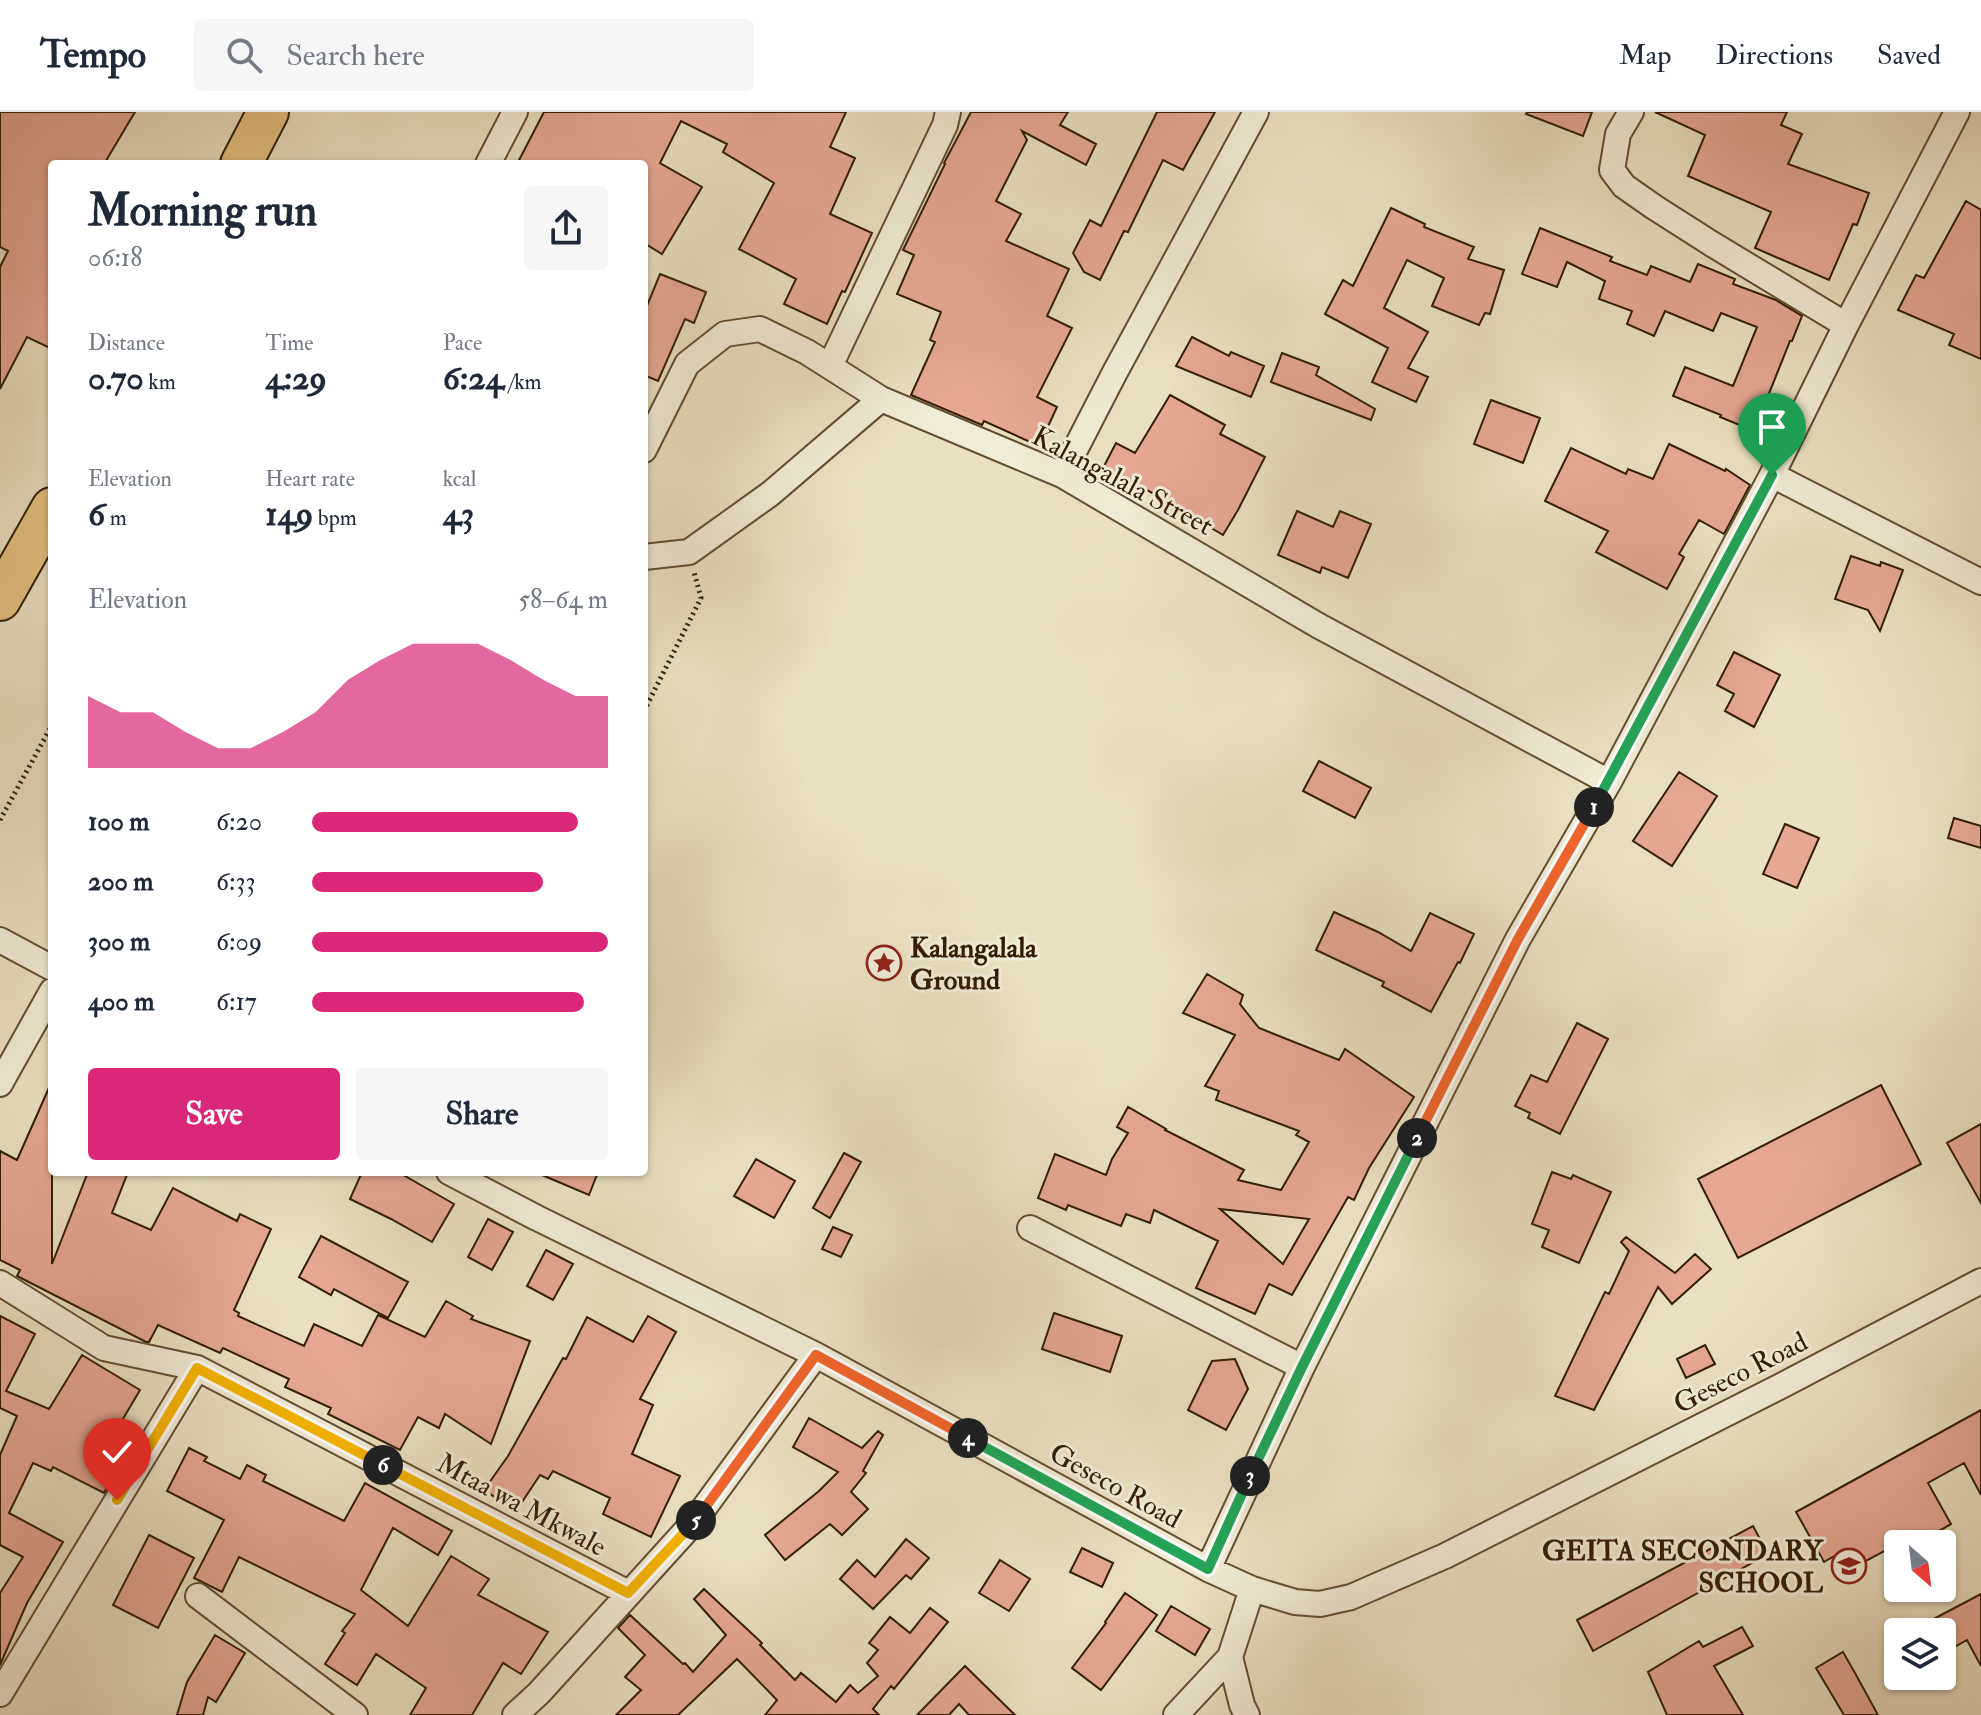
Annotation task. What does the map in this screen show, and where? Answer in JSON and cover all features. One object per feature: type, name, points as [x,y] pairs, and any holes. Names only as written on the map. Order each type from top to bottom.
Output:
[{"type":"highway","points":[[243,160],[268,112]]},
{"type":"highway","points":[[0,600],[48,515]]},
{"type":"street","points":[[490,160],[515,112]]},
{"type":"street","points":[[830,366],[945,125],[948,112]]},
{"type":"street","points":[[1062,475],[1256,112]]},
{"type":"street","points":[[1631,112],[1618,134],[1612,170],[1624,186],[1712,244],[1846,325]]},
{"type":"street","points":[[1208,1569],[1302,1367],[1518,939],[1609,782],[1772,475],[1957,112]]},
{"type":"street","name":"Kalangalala Street","points":[[648,442],[687,364],[725,334],[760,329],[807,352],[881,399],[1062,475],[1319,626],[1609,782]]},
{"type":"street","points":[[648,557],[689,552],[770,494],[881,399]]},
{"type":"street","points":[[1772,475],[1981,582]]},
{"type":"street","points":[[0,940],[48,966]]},
{"type":"street","points":[[0,1084],[48,998]]},
{"type":"street","name":"Geseco Road","points":[[457,1176],[816,1355],[1208,1569],[1252,1589],[1295,1602],[1320,1604],[1351,1597],[1459,1549],[1981,1281]]},
{"type":"street","points":[[1030,1228],[1302,1367]]},
{"type":"street","name":"Mtaa wa Mkwale","points":[[0,1283],[104,1348],[197,1368],[628,1593]]},
{"type":"street","points":[[515,1715],[539,1693],[693,1523],[816,1355]]},
{"type":"street","points":[[0,1694],[197,1368]]},
{"type":"street","points":[[1176,1715],[1230,1657],[1252,1589]]},
{"type":"street","points":[[198,1596],[355,1715]]},
{"type":"street","points":[[1230,1657],[1247,1715]]},
{"type":"path","points":[[648,703],[701,598],[689,552]]},
{"type":"path","points":[[0,820],[48,732]]},
{"type":"building","points":[[0,112],[135,112],[106,160],[48,160],[48,347],[27,337],[0,389],[0,267],[8,251],[0,247]]},
{"type":"building","points":[[544,112],[846,112],[830,147],[855,158],[830,214],[872,233],[827,324],[784,304],[796,279],[739,249],[774,183],[723,152],[727,144],[681,121],[660,163],[702,187],[662,254],[648,245],[648,160],[519,160]]},
{"type":"building","points":[[971,112],[1068,112],[1060,125],[1096,144],[1086,165],[1022,131],[1027,140],[996,201],[1021,214],[1006,241],[1069,269],[1047,316],[1072,328],[1037,397],[1057,407],[1039,446],[984,421],[982,425],[911,395],[935,342],[930,340],[941,312],[897,294],[914,255],[903,250]]},
{"type":"building","points":[[1157,112],[1215,112],[1183,170],[1163,160],[1128,232],[1124,231],[1100,280],[1084,272],[1073,253],[1090,220],[1101,226]]},
{"type":"building","points":[[1527,112],[1592,112],[1583,136]]},
{"type":"building","points":[[1655,112],[1787,112],[1781,125],[1802,134],[1788,164],[1869,193],[1857,225],[1853,224],[1829,280],[1755,248],[1771,212],[1688,176],[1705,135]]},
{"type":"building","points":[[1966,201],[1981,210],[1981,359],[1949,345],[1954,334],[1898,310],[1916,275],[1924,278]]},
{"type":"building","points":[[1391,208],[1425,224],[1424,227],[1474,247],[1468,259],[1504,270],[1490,314],[1485,313],[1479,325],[1432,306],[1444,278],[1407,260],[1384,308],[1428,332],[1408,368],[1428,377],[1416,402],[1372,382],[1388,348],[1325,314],[1343,280],[1353,286]]},
{"type":"building","points":[[1540,228],[1612,257],[1610,261],[1647,275],[1651,266],[1690,282],[1698,264],[1735,279],[1733,284],[1776,300],[1802,316],[1754,431],[1673,396],[1685,367],[1733,386],[1757,327],[1721,313],[1713,331],[1665,311],[1654,336],[1627,324],[1632,311],[1599,299],[1605,281],[1567,262],[1557,287],[1522,274]]},
{"type":"building","points":[[660,274],[706,292],[694,323],[685,319],[658,381],[648,377],[648,303]]},
{"type":"building","points":[[1192,337],[1229,356],[1231,352],[1264,366],[1251,397],[1176,366]]},
{"type":"building","points":[[1282,353],[1319,367],[1316,375],[1375,409],[1371,420],[1271,382]]},
{"type":"building","points":[[1170,395],[1225,425],[1220,434],[1265,457],[1223,535],[1188,514],[1190,512],[1103,468],[1116,443],[1135,453]]},
{"type":"building","points":[[1491,400],[1540,418],[1523,463],[1474,444]]},
{"type":"building","points":[[1669,444],[1726,469],[1750,485],[1724,534],[1699,520],[1679,554],[1684,557],[1667,589],[1596,552],[1608,531],[1545,501],[1571,448],[1626,474],[1628,469],[1653,479]]},
{"type":"building","points":[[1297,511],[1333,527],[1340,511],[1371,524],[1348,578],[1322,567],[1320,573],[1278,555]]},
{"type":"building","points":[[1851,556],[1903,570],[1880,631],[1868,610],[1835,599]]},
{"type":"building","points":[[1734,652],[1780,675],[1754,727],[1725,711],[1734,694],[1717,685]]},
{"type":"building","points":[[1319,761],[1371,788],[1355,818],[1303,791]]},
{"type":"building","points":[[1679,772],[1717,796],[1672,866],[1633,841]]},
{"type":"building","points":[[1954,818],[1981,826],[1981,848],[1948,838]]},
{"type":"building","points":[[1785,824],[1819,838],[1797,888],[1763,874]]},
{"type":"building","points":[[1334,912],[1411,951],[1430,913],[1474,934],[1431,1012],[1382,986],[1384,982],[1316,950]]},
{"type":"building","points":[[1207,974],[1243,995],[1240,1004],[1259,1028],[1339,1060],[1345,1049],[1414,1097],[1369,1168],[1354,1200],[1348,1197],[1292,1295],[1269,1284],[1255,1314],[1196,1288],[1218,1241],[1154,1210],[1150,1223],[1126,1214],[1121,1226],[1068,1205],[1066,1210],[1038,1198],[1055,1154],[1106,1175],[1128,1133],[1117,1127],[1128,1107],[1165,1130],[1244,1170],[1238,1180],[1281,1190],[1309,1142],[1296,1135],[1299,1131],[1216,1100],[1219,1091],[1205,1086],[1235,1035],[1183,1013]],"holes":[[[1220,1209],[1309,1219],[1283,1264]]]},
{"type":"building","points":[[1577,1023],[1608,1039],[1560,1134],[1528,1118],[1530,1113],[1515,1106],[1531,1075],[1547,1082]]},
{"type":"building","points":[[1881,1085],[1921,1164],[1738,1258],[1698,1179]]},
{"type":"building","points":[[48,1090],[52,1264],[86,1176],[126,1176],[112,1213],[151,1230],[173,1188],[237,1221],[240,1214],[271,1229],[234,1310],[239,1313],[238,1316],[304,1346],[314,1324],[362,1346],[378,1315],[425,1337],[446,1301],[473,1316],[471,1319],[530,1341],[491,1444],[445,1414],[439,1428],[418,1417],[400,1450],[328,1414],[331,1408],[285,1387],[289,1379],[223,1348],[220,1353],[158,1325],[149,1342],[146,1342],[17,1276],[20,1270],[0,1260],[0,1151],[17,1160]]},
{"type":"building","points":[[1981,1124],[1981,1203],[1947,1143]]},
{"type":"building","points":[[844,1153],[861,1162],[830,1218],[813,1208]]},
{"type":"building","points":[[756,1159],[795,1181],[774,1218],[734,1196]]},
{"type":"building","points":[[1552,1172],[1571,1179],[1573,1175],[1611,1192],[1579,1263],[1542,1247],[1549,1230],[1532,1224]]},
{"type":"building","points":[[360,1176],[405,1176],[454,1204],[432,1242],[350,1199]]},
{"type":"building","points":[[544,1176],[596,1176],[589,1195]]},
{"type":"building","points":[[488,1219],[513,1232],[492,1270],[468,1257]]},
{"type":"building","points":[[833,1227],[852,1235],[841,1257],[822,1249]]},
{"type":"building","points":[[321,1236],[408,1282],[388,1318],[334,1289],[331,1295],[299,1277]]},
{"type":"building","points":[[1626,1237],[1675,1273],[1695,1254],[1711,1269],[1672,1304],[1658,1287],[1594,1410],[1555,1396],[1605,1292],[1609,1294],[1629,1251],[1621,1242]]},
{"type":"building","points":[[546,1250],[573,1264],[553,1300],[527,1286]]},
{"type":"building","points":[[1054,1313],[1122,1336],[1110,1372],[1042,1349]]},
{"type":"building","points":[[0,1316],[35,1334],[6,1391],[49,1409],[82,1355],[140,1390],[111,1439],[129,1449],[104,1493],[53,1467],[51,1471],[33,1463],[9,1513],[63,1542],[27,1603],[0,1665],[0,1593],[23,1557],[0,1545],[0,1455],[17,1416],[0,1408]]},
{"type":"building","points":[[648,1316],[676,1332],[640,1399],[653,1405],[632,1454],[680,1476],[651,1537],[603,1514],[610,1498],[553,1471],[548,1479],[540,1475],[516,1511],[484,1490],[508,1456],[563,1358],[566,1359],[587,1317],[633,1342]]},
{"type":"building","points":[[1705,1345],[1715,1364],[1686,1378],[1677,1359]]},
{"type":"building","points":[[1235,1359],[1248,1389],[1226,1430],[1188,1410],[1212,1361]]},
{"type":"building","points":[[1981,1410],[1981,1495],[1964,1463],[1928,1483],[1951,1524],[1940,1530],[1884,1530],[1884,1551],[1853,1568],[1843,1551],[1824,1562],[1796,1512]]},
{"type":"building","points":[[809,1418],[862,1448],[878,1431],[883,1435],[863,1471],[866,1473],[851,1492],[868,1509],[842,1535],[830,1524],[785,1560],[765,1535],[838,1472],[793,1447]]},
{"type":"building","points":[[189,1448],[207,1457],[204,1461],[240,1479],[247,1465],[266,1475],[263,1481],[344,1521],[365,1483],[452,1531],[438,1555],[393,1528],[361,1590],[408,1626],[451,1556],[489,1579],[478,1595],[548,1632],[521,1674],[503,1663],[472,1715],[410,1715],[426,1688],[376,1654],[357,1685],[325,1664],[345,1633],[342,1631],[355,1614],[239,1557],[222,1592],[194,1578],[224,1520],[167,1491]]},
{"type":"building","points":[[1753,1526],[1768,1554],[1593,1651],[1577,1620]]},
{"type":"building","points":[[149,1535],[194,1558],[158,1628],[113,1605]]},
{"type":"building","points":[[906,1539],[929,1558],[911,1579],[906,1575],[873,1609],[840,1579],[857,1560],[875,1577]]},
{"type":"building","points":[[1082,1548],[1113,1563],[1102,1587],[1070,1572]]},
{"type":"building","points":[[1000,1560],[1030,1579],[1009,1611],[979,1593]]},
{"type":"building","points":[[704,1589],[762,1643],[760,1645],[795,1680],[801,1673],[836,1702],[850,1685],[858,1693],[878,1676],[867,1663],[878,1650],[869,1643],[890,1617],[910,1633],[930,1608],[948,1622],[894,1689],[891,1686],[873,1709],[879,1715],[765,1715],[777,1700],[737,1659],[678,1715],[616,1715],[641,1690],[625,1677],[645,1655],[618,1628],[630,1615],[693,1672],[726,1635],[694,1599]]},
{"type":"building","points":[[1125,1593],[1157,1615],[1101,1690],[1072,1668]]},
{"type":"building","points":[[1981,1594],[1981,1666],[1967,1640],[1956,1646],[1956,1618],[1936,1618]]},
{"type":"building","points":[[1171,1606],[1210,1629],[1195,1655],[1156,1631]]},
{"type":"building","points":[[1742,1627],[1753,1646],[1714,1666],[1743,1715],[1667,1715],[1648,1672],[1699,1641],[1703,1647]]},
{"type":"building","points":[[215,1635],[245,1653],[216,1702],[208,1697],[203,1715],[177,1715],[187,1682]]},
{"type":"building","points":[[1843,1652],[1878,1715],[1844,1715],[1816,1668]]},
{"type":"building","points":[[965,1666],[1015,1715],[969,1715],[959,1704],[949,1715],[917,1715]]},
{"type":"place","name":"Kalangalala Ground","points":[[884,963]]},
{"type":"place","name":"GEITA SECONDARY SCHOOL","points":[[1849,1566]]},
{"type":"route","points":[[117,1500],[197,1368],[628,1593],[693,1523],[816,1355],[1208,1569],[1302,1367],[1518,939],[1609,782],[1772,475]]}]
